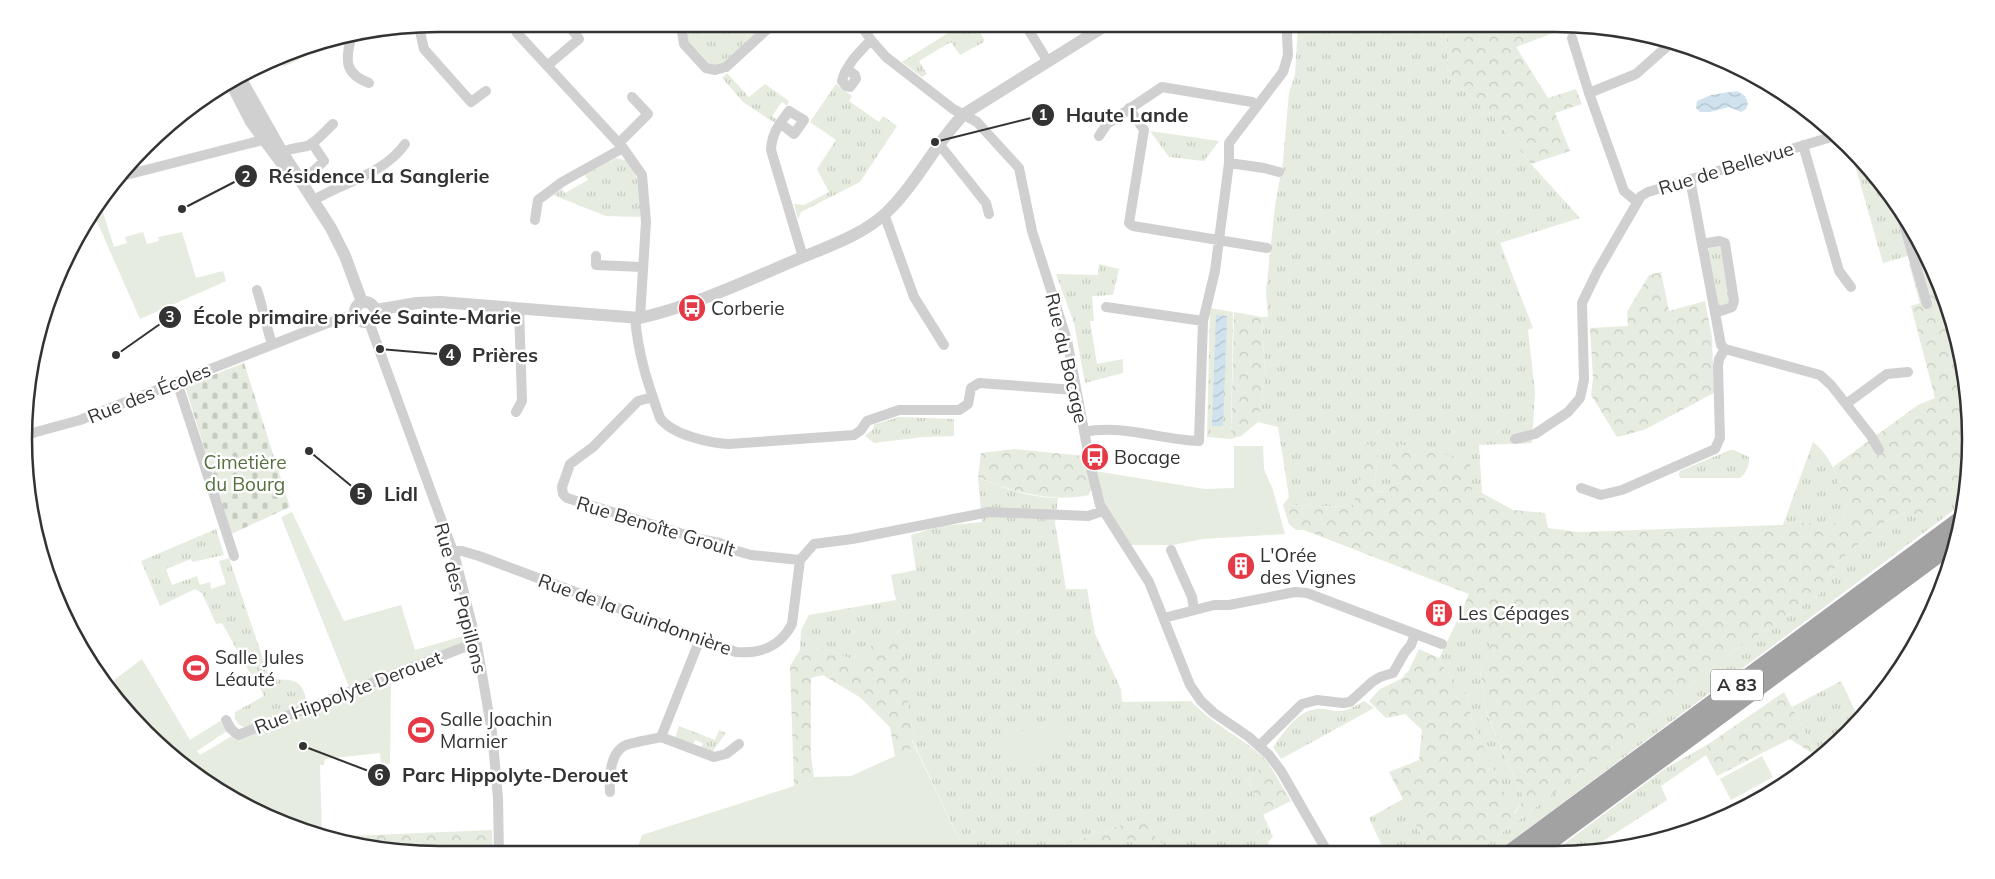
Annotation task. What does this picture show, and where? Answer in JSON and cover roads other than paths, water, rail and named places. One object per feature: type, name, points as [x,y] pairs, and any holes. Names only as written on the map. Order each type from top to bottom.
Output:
[{"type":"highway","name":"A 83","points":[[1520,846],[1954,525]]},
{"type":"highway","name":"A 83","points":[[1543,846],[1949,546]]},
{"type":"highway","points":[[1553,846],[1569,834],[1592,809]]},
{"type":"street","points":[[517,32],[621,146],[642,175],[646,222],[637,344],[643,369],[660,418],[665,425],[713,443],[729,444],[854,435],[861,430],[867,421],[899,410],[959,410],[968,404],[971,388],[979,383],[1076,390]]},
{"type":"street","points":[[548,65],[579,39],[574,32]]},
{"type":"street","points":[[682,32],[684,44],[706,68],[715,70],[726,67],[764,32]]},
{"type":"street","name":"Rue du Bocage","points":[[866,32],[886,58],[953,109],[977,122],[1019,168],[1032,231],[1066,340],[1098,498],[1103,511],[1149,582],[1190,685],[1201,701],[1214,713],[1269,755],[1281,771],[1325,846]]},
{"type":"street","points":[[1030,32],[1048,62]]},
{"type":"street","points":[[376,310],[417,303],[440,302],[638,318],[672,310],[758,277],[858,233],[884,214],[910,186],[951,127],[964,114],[1095,32]]},
{"type":"street","points":[[1084,432],[1094,430],[1126,431],[1200,441],[1203,321],[1214,281],[1229,163],[1228,143],[1283,72],[1286,65],[1288,32]]},
{"type":"street","points":[[420,33],[424,48],[471,102],[486,91]]},
{"type":"street","points":[[1572,38],[1589,93],[1624,191],[1637,202]]},
{"type":"street","points":[[847,69],[859,52],[871,40]]},
{"type":"street","points":[[350,42],[347,52],[349,68],[355,78],[369,83]]},
{"type":"street","points":[[1589,93],[1636,74],[1666,48]]},
{"type":"street","points":[[243,83],[276,158],[312,197]]},
{"type":"street","points":[[1099,136],[1107,124],[1162,87],[1252,102],[1256,105]]},
{"type":"street","points":[[234,88],[251,122],[282,152],[332,228],[345,256],[362,302]]},
{"type":"street","points":[[535,220],[538,200],[562,182],[621,146],[648,114],[632,97]]},
{"type":"street","points":[[1129,108],[1144,130],[1129,223],[1133,226],[1267,248]]},
{"type":"street","points":[[282,152],[290,148],[306,146],[312,143],[333,124]]},
{"type":"street","points":[[780,124],[772,135],[771,150],[803,257]]},
{"type":"street","points":[[132,173],[251,143],[266,135]]},
{"type":"street","name":"Rue de Bellevue","points":[[1515,439],[1535,434],[1568,412],[1580,398],[1584,380],[1582,303],[1597,272],[1637,202],[1648,192],[1828,138]]},
{"type":"street","points":[[302,182],[324,161],[312,143]]},
{"type":"street","points":[[312,197],[361,178],[396,156],[405,144]]},
{"type":"street","points":[[939,144],[986,204],[989,214]]},
{"type":"street","points":[[1803,145],[1839,270],[1851,287]]},
{"type":"street","points":[[1229,163],[1278,172]]},
{"type":"street","points":[[1690,179],[1720,345],[1725,349],[1820,375],[1831,385],[1846,404],[1871,436],[1879,450]]},
{"type":"street","points":[[884,214],[914,297],[944,345]]},
{"type":"street","points":[[1906,233],[1927,304]]},
{"type":"street","points":[[1702,244],[1719,241],[1725,243],[1734,301],[1732,307],[1715,313]]},
{"type":"street","points":[[596,256],[596,265],[642,267]]},
{"type":"street","points":[[257,290],[264,310],[264,322],[272,344]]},
{"type":"street","points":[[362,302],[371,303],[376,310],[374,317],[369,322],[359,321],[355,315],[357,306],[362,302]]},
{"type":"street","points":[[1106,307],[1203,321]]},
{"type":"street","points":[[516,412],[522,401],[519,308]]},
{"type":"street","name":"Rue des Écoles","points":[[32,433],[80,420],[272,344],[335,320],[355,315]]},
{"type":"street","name":"Rue des Papillons","points":[[369,322],[452,551],[477,645],[493,739],[498,798],[499,846]]},
{"type":"street","points":[[1582,488],[1601,495],[1622,490],[1715,449],[1720,438],[1718,366],[1719,359],[1725,349]]},
{"type":"street","points":[[1846,404],[1888,374],[1908,372]]},
{"type":"street","points":[[177,382],[234,556]]},
{"type":"street","name":"Rue Benoîte Groult","points":[[653,397],[638,401],[593,447],[570,464],[562,487],[563,494],[567,498],[699,539],[720,543],[751,555],[800,560]]},
{"type":"street","points":[[800,560],[814,544],[852,539],[990,512],[1088,516],[1103,511]]},
{"type":"street","points":[[1171,550],[1192,597],[1194,610]]},
{"type":"street","name":"Rue de la Guindonnière","points":[[452,551],[462,551],[479,556],[736,652],[750,653],[761,651],[779,642],[792,624],[800,560]]},
{"type":"street","points":[[1164,618],[1214,605],[1229,605],[1295,592],[1307,593],[1442,644]]},
{"type":"street","points":[[1259,746],[1302,704],[1317,700],[1350,702],[1372,682],[1393,673],[1415,634]]},
{"type":"street","points":[[661,736],[700,639]]},
{"type":"street","name":"Rue Hippolyte Derouet","points":[[226,720],[231,729],[238,735],[467,646],[477,645]]},
{"type":"street","points":[[610,792],[609,776],[617,752],[626,745],[661,736],[714,757],[726,754],[739,744]]},
{"type":"water","points":[[1737,91],[1745,96],[1748,103],[1746,109],[1741,112],[1729,107],[1710,112],[1700,112],[1696,108],[1697,101],[1711,95]]},
{"type":"water","points":[[1216,315],[1227,316],[1223,426],[1212,426]]},
{"type":"place","name":"Haute Lande","points":[[935,142]]},
{"type":"place","name":"Résidence La Sanglerie","points":[[182,209]]},
{"type":"place","name":"Corberie","points":[[692,308]]},
{"type":"place","name":"Prières","points":[[380,349]]},
{"type":"place","name":"École primaire privée Sainte-Marie","points":[[116,355]]},
{"type":"place","name":"Lidl","points":[[309,451]]},
{"type":"place","name":"Bocage","points":[[1095,457]]},
{"type":"place","name":"L'Orée des Vignes","points":[[1241,566]]},
{"type":"place","name":"Les Cépages","points":[[1439,613]]},
{"type":"place","name":"Salle Jules Léauté","points":[[196,668]]},
{"type":"place","name":"Salle Joachin Marnier","points":[[421,730]]},
{"type":"place","name":"Parc Hippolyte-Derouet","points":[[303,746]]},
{"type":"park label","name":"Cimetière du Bourg","points":[[245,473]]}]
